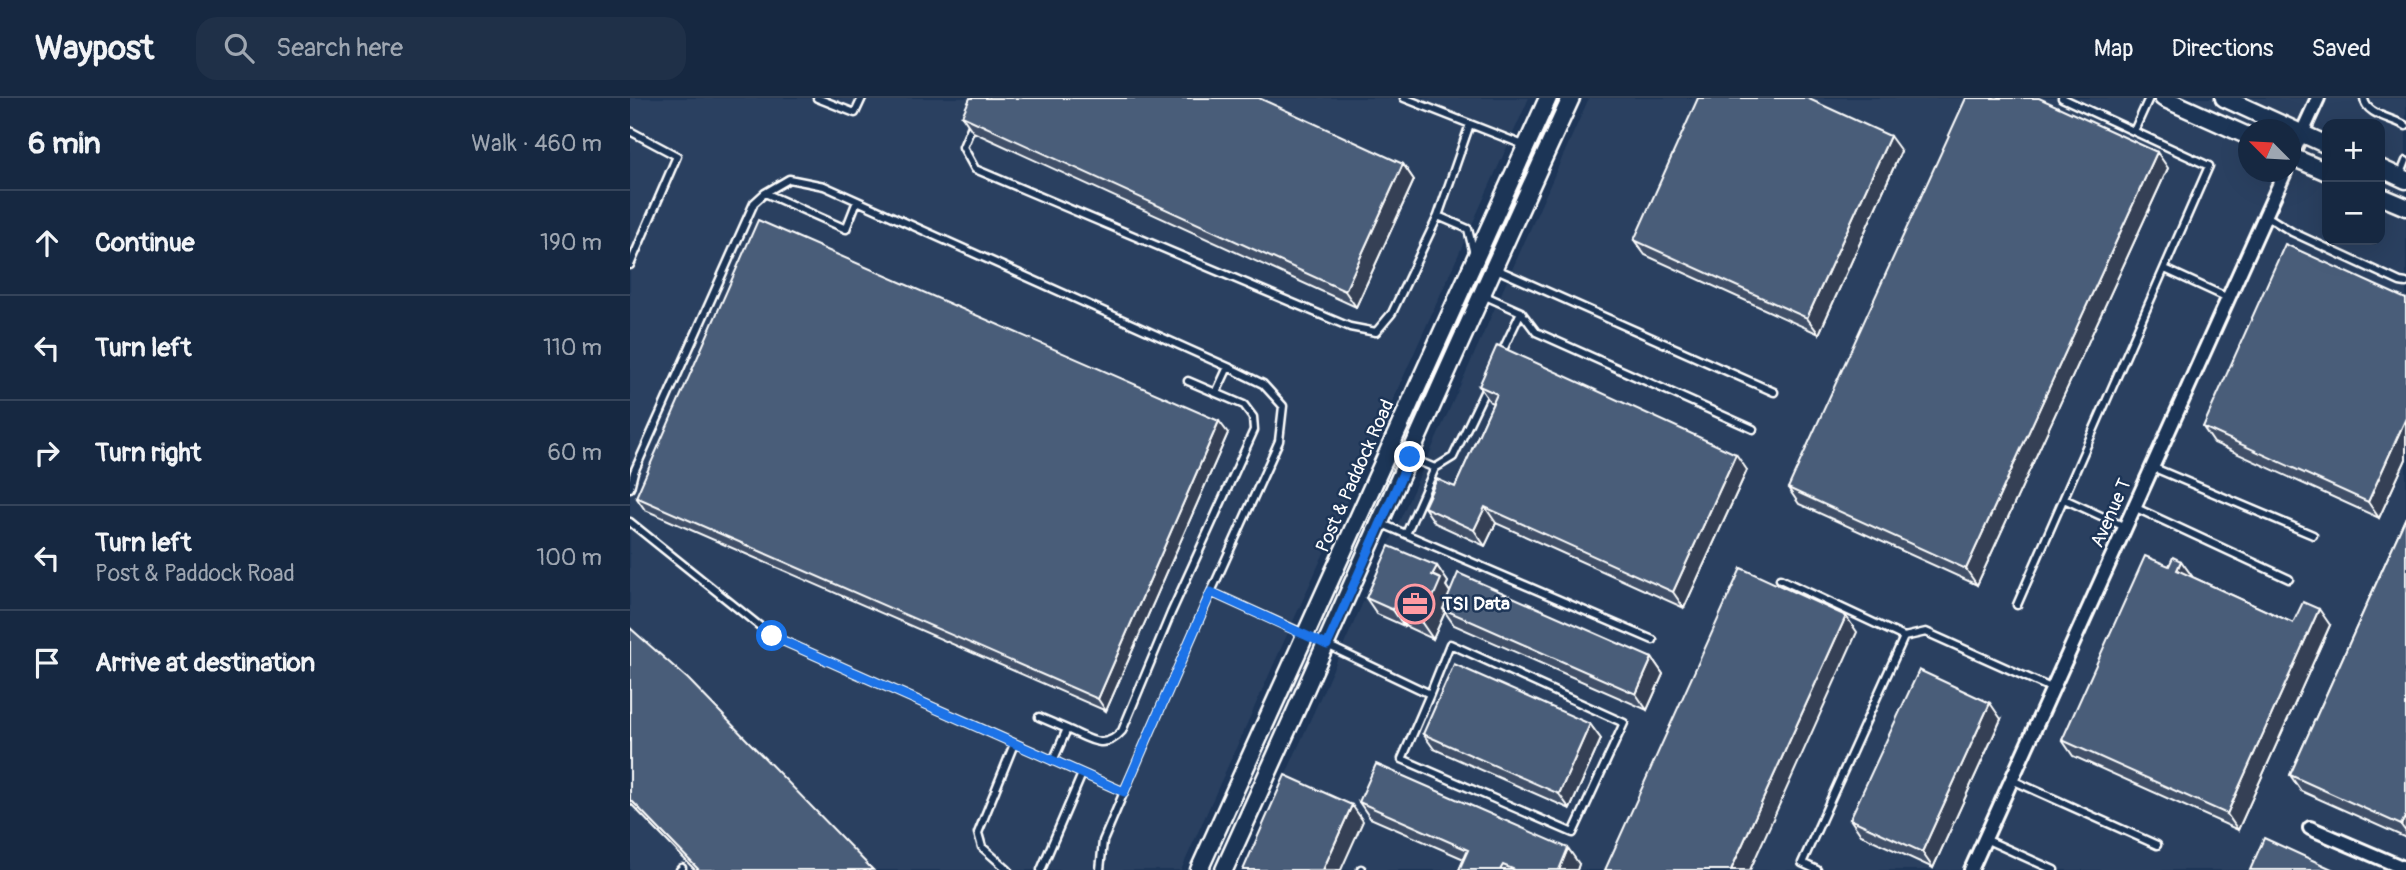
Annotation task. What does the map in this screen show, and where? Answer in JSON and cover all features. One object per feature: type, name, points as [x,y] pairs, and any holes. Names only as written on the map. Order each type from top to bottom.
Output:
[{"type":"street","name":"Post & Paddock Road","points":[[1199,870],[1548,98]]},
{"type":"street","points":[[1224,870],[1571,98]]},
{"type":"street","points":[[2163,98],[2238,131]]},
{"type":"street","points":[[2224,98],[2322,143]]},
{"type":"street","name":"Avenue T","points":[[2302,133],[2318,98]]},
{"type":"street","points":[[2301,164],[2322,171]]},
{"type":"street","points":[[2385,171],[2403,179]]},
{"type":"street","name":"Avenue T","points":[[1971,870],[2280,182]]},
{"type":"street","points":[[2385,197],[2406,207]]},
{"type":"street","points":[[1475,260],[1493,267]]},
{"type":"street","points":[[1307,635],[1327,645]]},
{"type":"street","points":[[2310,828],[2406,869]]},
{"type":"lane","points":[[817,98],[855,113],[862,98]]},
{"type":"lane","points":[[1404,98],[1526,146]]},
{"type":"lane","points":[[2017,606],[2209,166],[2062,98]]},
{"type":"lane","points":[[2134,131],[2149,98]]},
{"type":"lane","points":[[2364,98],[2364,104],[2369,110],[2406,126]]},
{"type":"lane","points":[[978,110],[962,147],[975,169],[1350,327],[1376,332],[1392,313],[1438,216],[1470,124]]},
{"type":"lane","points":[[630,131],[677,156],[630,265]]},
{"type":"lane","points":[[2403,179],[2406,161]]},
{"type":"lane","points":[[630,488],[634,472],[754,203],[789,179],[824,186],[1263,384],[1283,406],[1279,442],[1103,841],[1100,870]]},
{"type":"lane","points":[[765,193],[846,229],[857,201]]},
{"type":"lane","points":[[2265,215],[2292,232],[2406,283]]},
{"type":"lane","points":[[1438,216],[1468,229],[1475,260]]},
{"type":"lane","points":[[1493,267],[1774,392]]},
{"type":"lane","points":[[2165,269],[2228,298]]},
{"type":"lane","points":[[1481,294],[1521,312],[1536,332],[1753,429]]},
{"type":"lane","points":[[1498,360],[1521,312]]},
{"type":"lane","points":[[1216,393],[1228,367]]},
{"type":"lane","points":[[1406,534],[1435,468],[1453,457],[1493,373]]},
{"type":"lane","points":[[1039,717],[1097,742],[1107,743],[1114,740],[1122,731],[1171,613],[1254,430],[1253,417],[1244,405],[1188,381]]},
{"type":"lane","points":[[1410,457],[1435,468]]},
{"type":"lane","points":[[2152,467],[2313,535]]},
{"type":"lane","points":[[2064,499],[2125,527]]},
{"type":"lane","points":[[2134,507],[2289,579]]},
{"type":"lane","points":[[630,522],[772,636],[1124,792]]},
{"type":"lane","points":[[1380,523],[1653,640]]},
{"type":"lane","points":[[1780,579],[1904,637],[1926,632],[2053,689]]},
{"type":"lane","points":[[1211,592],[1307,635]]},
{"type":"lane","points":[[1817,870],[1801,867],[1904,637]]},
{"type":"lane","points":[[1450,644],[1624,723],[1573,833],[1402,759],[1430,694],[1450,644]]},
{"type":"lane","points":[[1327,645],[1430,694]]},
{"type":"lane","points":[[1053,761],[1067,729]]},
{"type":"lane","points":[[1008,870],[982,847],[978,833],[1014,744]]},
{"type":"lane","points":[[1041,870],[1082,774]]},
{"type":"lane","points":[[2012,780],[2157,845]]},
{"type":"lane","points":[[1985,839],[2054,870]]},
{"type":"shaded area","points":[[630,98],[1529,98],[1181,870],[630,870]]},
{"type":"shaded area","points":[[1589,98],[2406,98],[2406,870],[1243,870]]},
{"type":"building","points":[[970,98],[1259,98],[1403,164],[1345,291],[962,116]]},
{"type":"building","points":[[1698,98],[1807,98],[1890,136],[1807,318],[1634,240]]},
{"type":"building","points":[[1966,98],[2039,98],[2157,152],[1966,569],[1788,488]]},
{"type":"building","points":[[758,220],[1219,421],[1098,699],[636,497]]},
{"type":"building","points":[[2285,244],[2406,299],[2406,418],[2368,502],[2203,427]]},
{"type":"building","points":[[1497,345],[1736,454],[1673,592],[1485,507],[1474,530],[1424,507],[1437,479],[1455,487],[1497,394],[1479,386]]},
{"type":"building","points":[[2406,517],[2406,815],[2401,825],[2290,775]]},
{"type":"building","name":"TSI Data","points":[[1389,546],[1437,566],[1432,575],[1441,579],[1422,623],[1396,611],[1398,607],[1394,606],[1393,610],[1366,598]]},
{"type":"building","points":[[2145,556],[2169,566],[2173,557],[2181,561],[2177,570],[2293,623],[2303,602],[2319,609],[2227,814],[2062,740]]},
{"type":"building","points":[[1741,568],[1846,616],[1731,870],[1605,870]]},
{"type":"building","points":[[1458,573],[1652,658],[1636,694],[1443,609]]},
{"type":"building","points":[[630,628],[688,679],[873,870],[699,870],[630,799]]},
{"type":"building","points":[[1454,664],[1590,724],[1559,794],[1423,734]]},
{"type":"building","points":[[1919,670],[1990,703],[1922,852],[1850,819]]},
{"type":"building","points":[[1376,764],[1568,848],[1559,870],[1515,870],[1503,865],[1500,870],[1459,870],[1468,850],[1359,802]]},
{"type":"building","points":[[1285,775],[1352,805],[1323,870],[1243,870]]},
{"type":"building","points":[[2264,838],[2334,870],[2250,870]]},
{"type":"place","name":"TSI Data","points":[[1415,604]]},
{"type":"route","points":[[772,636],[1124,792],[1211,592],[1327,645],[1410,457]]}]
